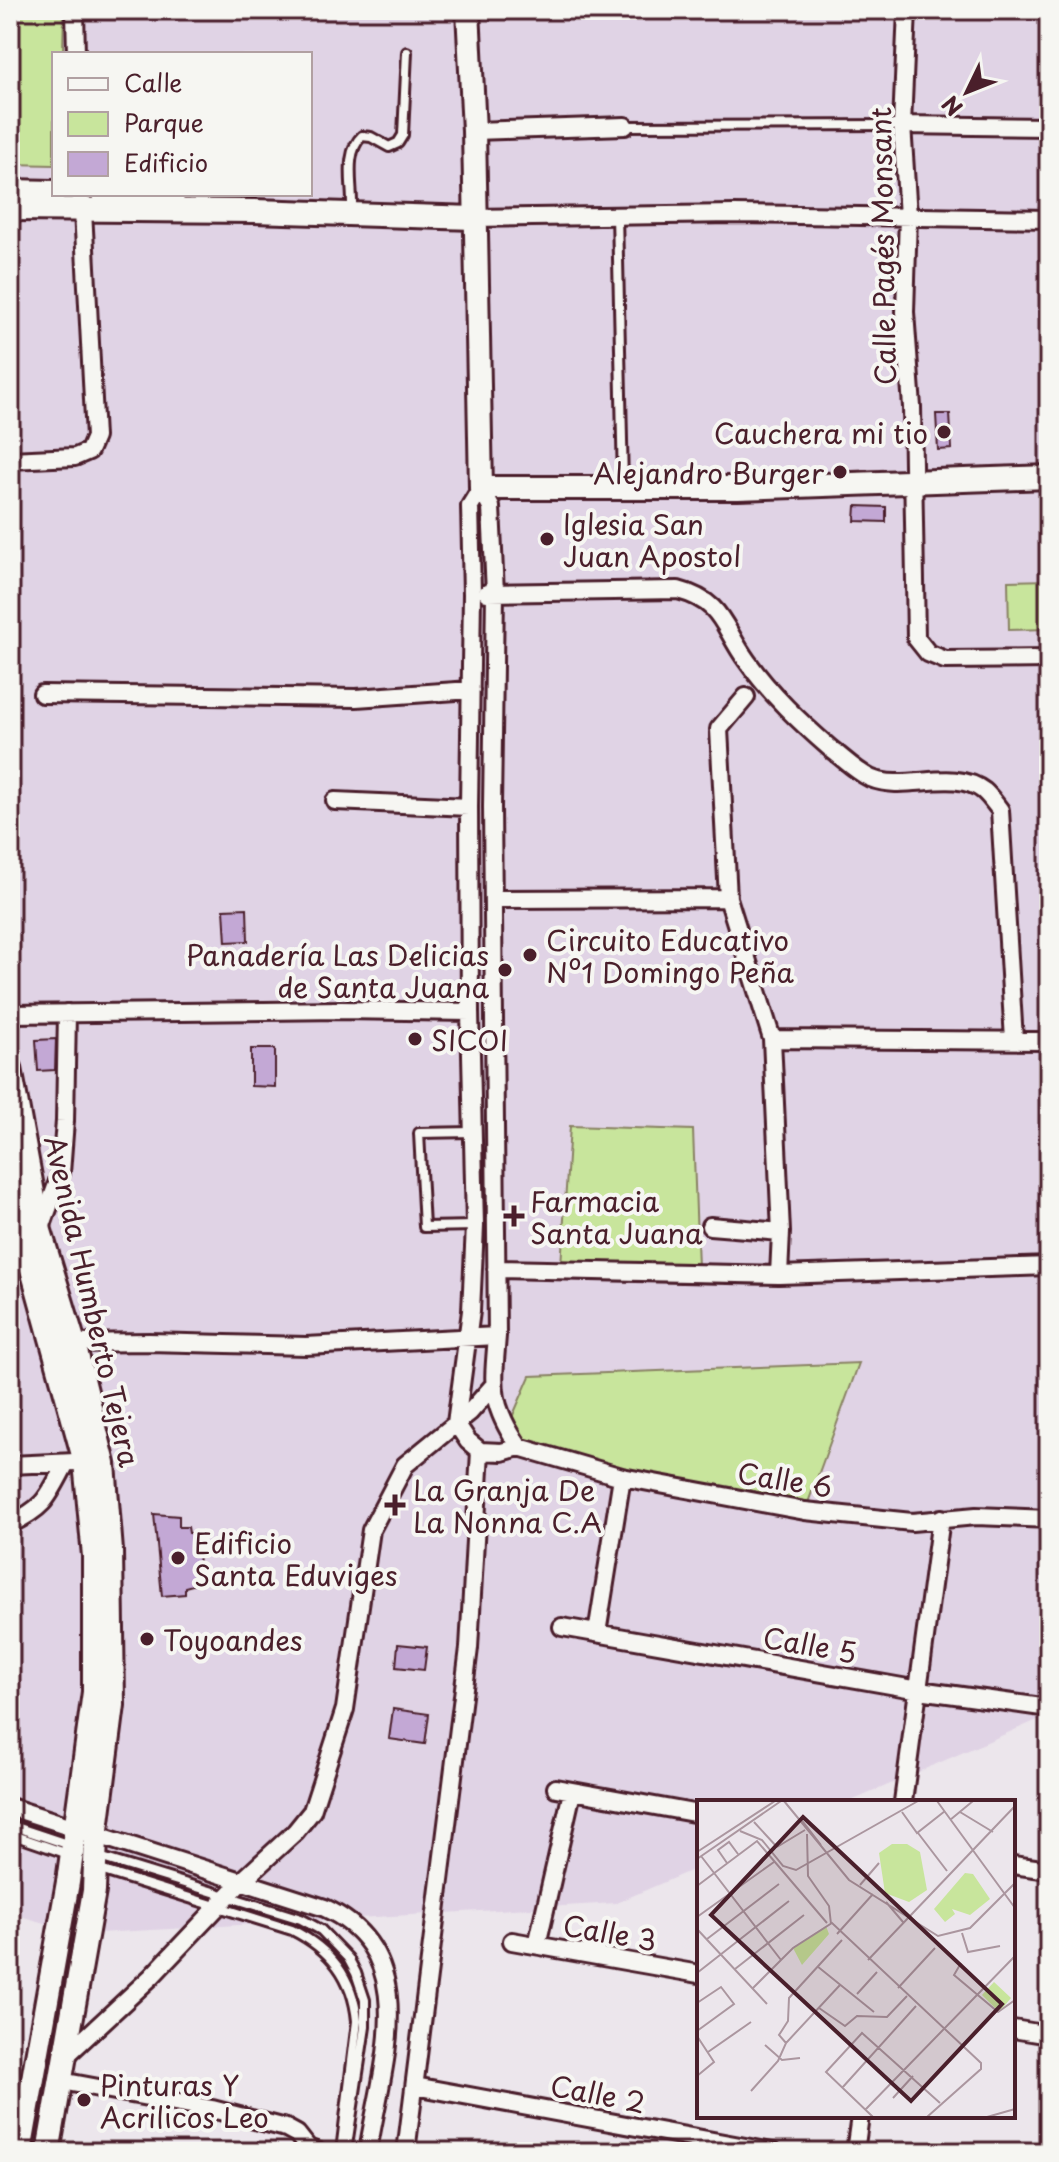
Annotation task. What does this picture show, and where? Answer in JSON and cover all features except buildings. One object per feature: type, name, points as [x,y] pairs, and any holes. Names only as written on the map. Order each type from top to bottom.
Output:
[{"type":"street","points":[[75,10],[76,52]]},
{"type":"street","points":[[468,10],[474,131],[481,488],[491,507],[495,593],[497,1336],[492,1387],[503,1423],[519,1447],[502,1452],[480,1451],[468,1441],[456,1423],[468,1338],[475,1226],[470,1012],[470,506],[481,488]]},
{"type":"street","name":"Calle Pagés Monsant","points":[[907,10],[902,125],[908,216],[905,312],[912,407],[916,638],[928,653],[945,660],[1049,659]]},
{"type":"street","points":[[902,125],[1049,127]]},
{"type":"street","points":[[474,131],[625,126]]},
{"type":"street","points":[[10,191],[52,192]]},
{"type":"street","points":[[159,196],[458,205],[474,218]]},
{"type":"street","points":[[10,209],[81,202],[474,218],[617,214],[1049,219]]},
{"type":"street","points":[[10,460],[75,457],[89,451],[95,437],[81,202]]},
{"type":"street","points":[[481,488],[738,488],[1049,477]]},
{"type":"street","points":[[472,594],[678,590],[696,595],[708,601],[718,613],[746,660],[790,714],[857,770],[874,780],[907,783],[959,781],[983,790],[1000,810],[1014,1040]]},
{"type":"street","points":[[42,694],[356,698],[471,690]]},
{"type":"street","points":[[746,697],[719,729],[728,898],[772,1039],[781,1232],[779,1275]]},
{"type":"street","points":[[335,801],[469,807]]},
{"type":"street","points":[[494,899],[728,898]]},
{"type":"street","points":[[10,1014],[330,1010],[470,1012]]},
{"type":"street","points":[[40,1231],[61,1173],[67,1013]]},
{"type":"street","points":[[772,1039],[1049,1041]]},
{"type":"street","name":"Avenida Humberto Tejera","points":[[10,1068],[64,1344],[75,1462],[94,1556],[94,1692],[83,1848]]},
{"type":"street","name":"Avenida Humberto Tejera","points":[[10,1189],[104,1464],[111,1551],[113,1705],[83,1848]]},
{"type":"street","points":[[710,1226],[781,1232]]},
{"type":"street","points":[[496,1269],[779,1275],[1049,1266]]},
{"type":"street","points":[[64,1344],[149,1342],[306,1346],[497,1336]]},
{"type":"street","points":[[67,2055],[151,1977],[243,1880],[295,1832],[312,1811],[345,1709],[371,1530],[405,1465],[456,1423],[492,1387]]},
{"type":"street","name":"Calle 6","points":[[519,1447],[622,1477],[805,1511],[912,1522],[976,1516],[1049,1519]]},
{"type":"street","points":[[406,2152],[469,1648],[480,1451]]},
{"type":"street","points":[[10,1465],[75,1462]]},
{"type":"street","points":[[10,1524],[36,1512],[75,1462]]},
{"type":"street","points":[[597,1633],[622,1477]]},
{"type":"street","points":[[903,1800],[941,1518]]},
{"type":"street","name":"Calle 5","points":[[562,1627],[919,1690],[1049,1708]]},
{"type":"street","points":[[537,1945],[564,1790],[697,1814]]},
{"type":"street","points":[[10,1807],[83,1848],[243,1880],[334,1912],[359,1932],[377,1958],[387,1985],[390,2025],[368,2152]]},
{"type":"street","points":[[48,2152],[94,1891],[83,1848]]},
{"type":"street","points":[[20,2152],[83,1848]]},
{"type":"street","points":[[1015,1865],[1049,1870]]},
{"type":"street","name":"Calle 3","points":[[512,1941],[697,1974]]},
{"type":"street","points":[[1015,2029],[1049,2035]]},
{"type":"street","points":[[61,2081],[212,2109],[286,2128],[297,2134],[311,2151]]},
{"type":"street","name":"Calle 2","points":[[415,2086],[772,2152]]},
{"type":"street","points":[[855,2152],[860,2118]]},
{"type":"lane","points":[[352,203],[354,143],[362,136],[371,137],[389,147],[398,143],[403,135],[407,52]]},
{"type":"lane","points":[[625,126],[902,125]]},
{"type":"lane","points":[[617,214],[623,489]]},
{"type":"lane","points":[[474,1132],[419,1133],[424,1227],[475,1226]]},
{"type":"lane","points":[[10,1825],[83,1848],[223,1902],[305,1936],[327,1953],[343,1972],[355,2005],[356,2034],[343,2152]]},
{"type":"lane","points":[[10,1834],[83,1848]]},
{"type":"lane","points":[[223,1902],[310,1923],[335,1943],[354,1967],[365,2000],[366,2016],[343,2152]]},
{"type":"shaded area","name":"Circuito Educativo Nº1 Domingo Peña","points":[[10,10],[1049,10],[1049,1715],[854,1800],[697,1800],[697,1868],[616,1903],[82,1934],[10,1913]]},
{"type":"green space","points":[[10,10],[64,10],[63,52],[52,52],[52,165],[10,164]]},
{"type":"green space","points":[[1049,580],[1049,629],[1009,630],[1008,581]]},
{"type":"green space","points":[[570,1126],[693,1130],[698,1267],[561,1266]]},
{"type":"green space","points":[[859,1363],[805,1511],[630,1483],[503,1438],[530,1376]]},
{"type":"place","name":"Cauchera mi tio","points":[[944,432]]},
{"type":"place","name":"Alejandro Burger","points":[[840,472]]},
{"type":"place","name":"Iglesia San Juan Apostol","points":[[547,539]]},
{"type":"place","name":"Circuito Educativo Nº1 Domingo Peña","points":[[530,955]]},
{"type":"place","name":"Panadería Las Delicias de Santa Juana","points":[[505,970]]},
{"type":"place","name":"SICOI","points":[[415,1039]]},
{"type":"place","name":"Farmacia Santa Juana","points":[[514,1216]]},
{"type":"place","name":"La Granja De La Nonna C.A","points":[[395,1505]]},
{"type":"place","name":"Edificio Santa Eduviges","points":[[178,1558]]},
{"type":"place","name":"Toyoandes","points":[[147,1639]]},
{"type":"place","name":"Pinturas Y Acrilicos Leo","points":[[84,2100]]}]
